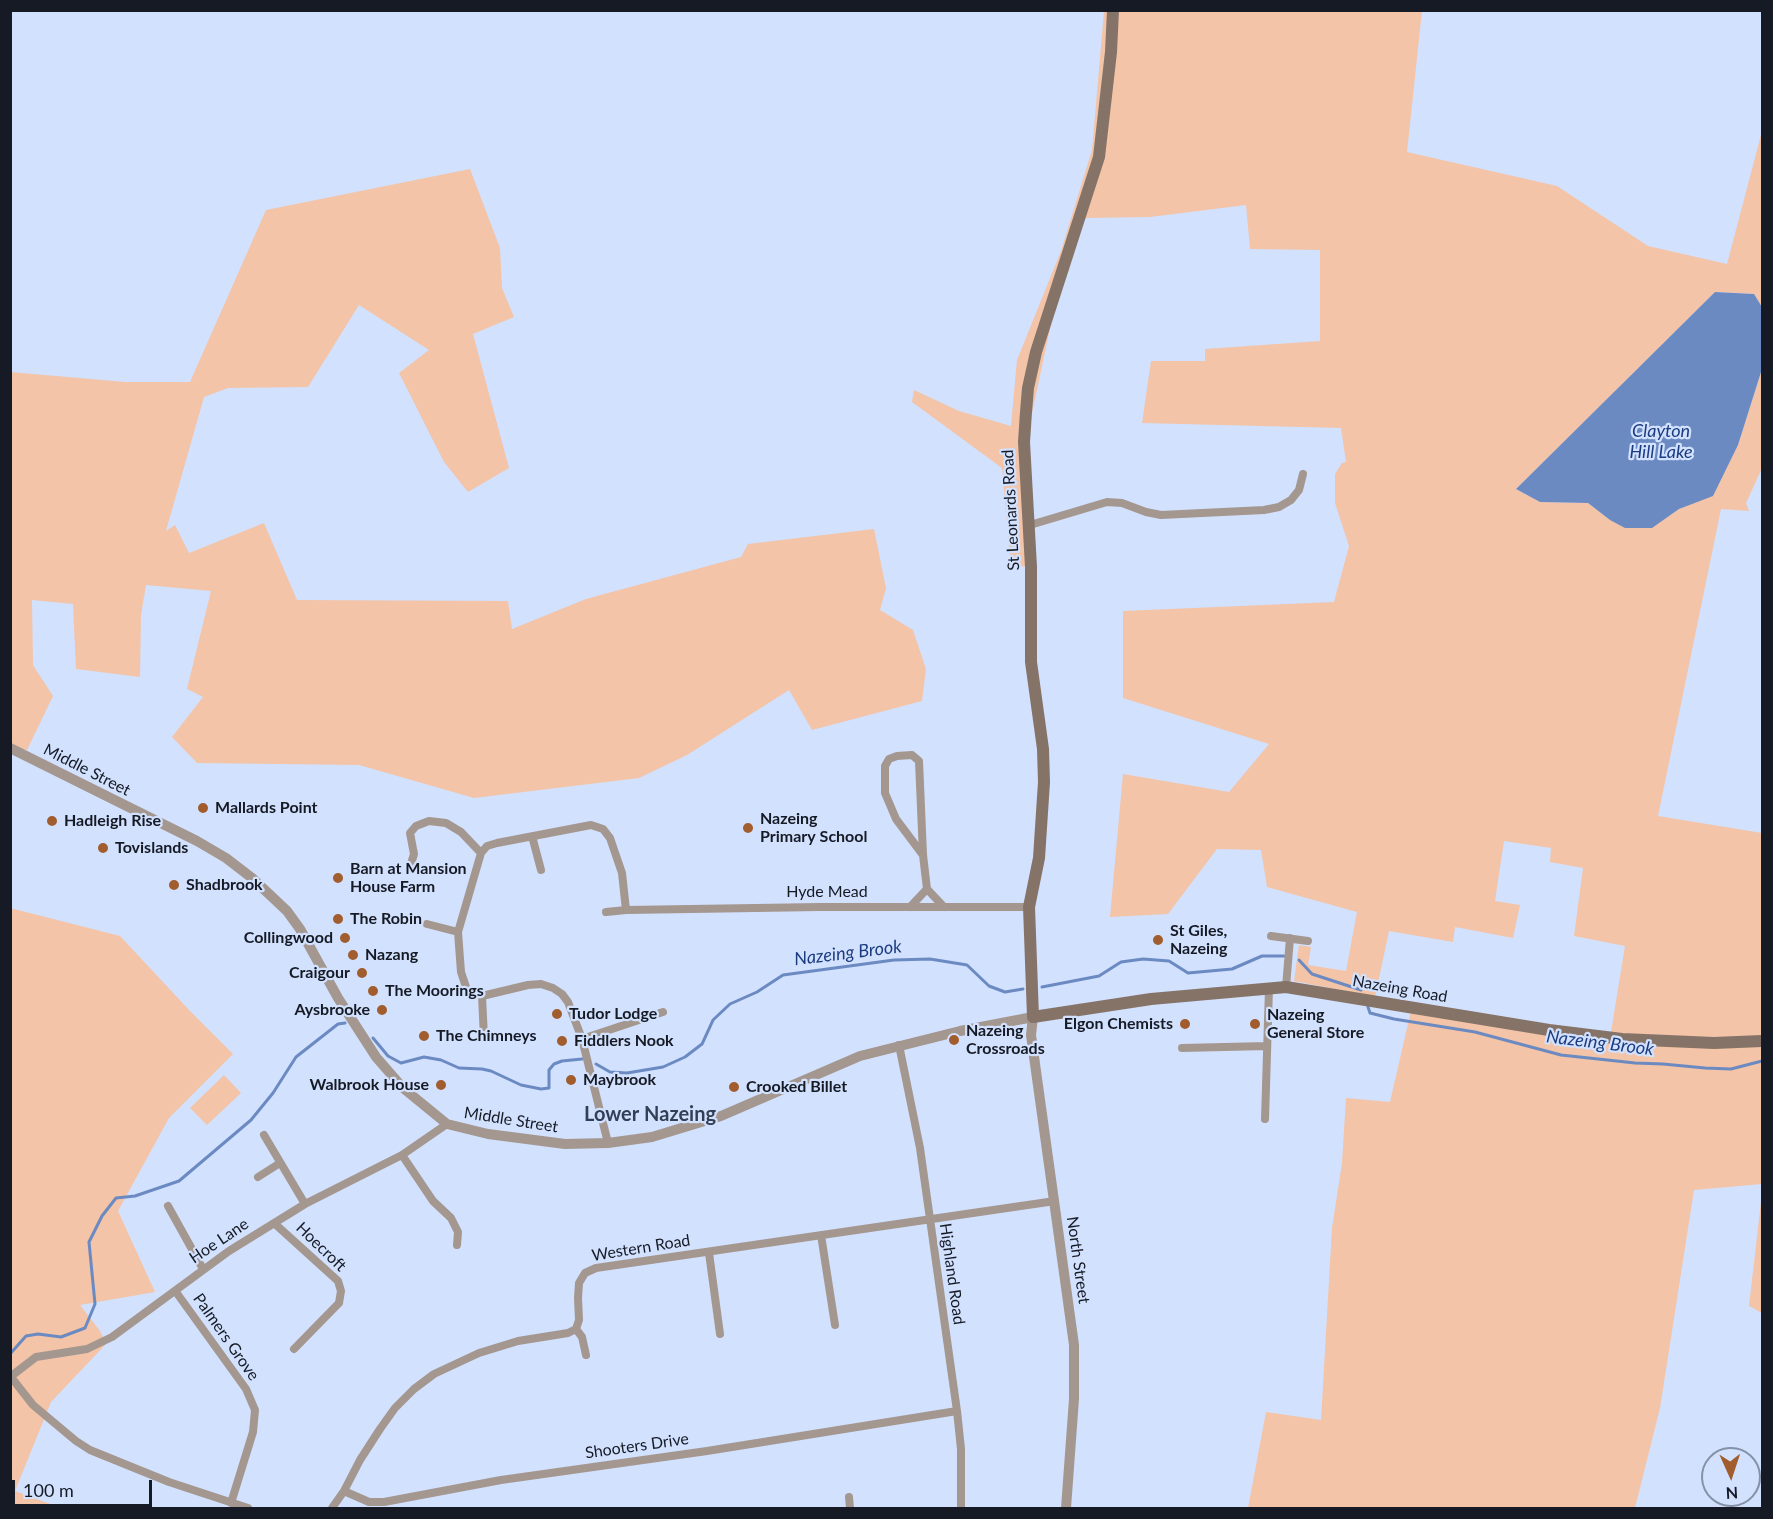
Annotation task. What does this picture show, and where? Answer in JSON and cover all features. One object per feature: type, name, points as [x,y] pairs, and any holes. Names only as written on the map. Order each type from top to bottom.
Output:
[{"type":"main road","name":"St Leonards Road","points":[[1033,1017],[1029,907],[1039,858],[1044,782],[1043,749],[1031,662],[1030,525],[1024,442],[1028,388],[1036,352],[1059,276],[1099,157],[1111,52],[1113,10]]},
{"type":"main road","name":"Nazeing Road","points":[[1033,1017],[1151,999],[1286,987],[1549,1030],[1622,1039],[1714,1043],[1762,1041]]},
{"type":"street","points":[[1030,525],[1107,502],[1122,503],[1161,515],[1264,510],[1279,507],[1290,500],[1299,490],[1303,474]]},
{"type":"street","name":"Middle Street","points":[[10,748],[197,841],[226,858],[252,878],[287,911],[376,1057],[403,1088],[447,1124],[488,1134],[565,1144],[608,1143],[652,1137],[695,1125],[755,1102],[860,1056],[960,1031],[1033,1017]]},
{"type":"street","points":[[923,855],[896,819],[885,793],[885,766],[889,759],[897,756],[912,755],[919,761],[923,855],[927,889],[944,907]]},
{"type":"street","points":[[410,867],[414,854],[410,833],[416,826],[429,821],[446,823],[460,832],[481,854]]},
{"type":"street","points":[[608,1143],[582,1039],[568,1002],[553,988],[541,984],[482,996],[467,990],[461,972],[458,932],[481,854],[487,846],[591,825],[603,829],[610,838],[622,873],[626,910]]},
{"type":"street","points":[[532,836],[541,870]]},
{"type":"street","points":[[910,907],[927,889]]},
{"type":"street","name":"Hyde Mead","points":[[606,912],[1029,907]]},
{"type":"street","points":[[427,924],[458,932]]},
{"type":"street","points":[[1271,936],[1308,941]]},
{"type":"street","points":[[1286,987],[1290,938]]},
{"type":"street","points":[[1265,1119],[1269,988]]},
{"type":"street","points":[[482,996],[484,1038]]},
{"type":"street","points":[[582,1039],[663,1012]]},
{"type":"street","name":"North Street","points":[[1033,1017],[1031,1035],[1074,1345],[1074,1399],[1066,1509]]},
{"type":"street","name":"Highland Road","points":[[899,1045],[920,1148],[957,1411],[961,1449],[961,1509]]},
{"type":"street","points":[[1182,1048],[1267,1046]]},
{"type":"street","name":"Hoe Lane","points":[[11,1377],[36,1357],[87,1349],[112,1337],[176,1292],[203,1269],[274,1223],[305,1204],[402,1155],[447,1124]]},
{"type":"street","points":[[264,1135],[305,1204]]},
{"type":"street","points":[[402,1155],[433,1201],[451,1218],[458,1232],[457,1245]]},
{"type":"street","points":[[258,1177],[280,1163]]},
{"type":"street","name":"Western Road","points":[[576,1329],[579,1320],[579,1283],[585,1274],[596,1268],[1055,1201]]},
{"type":"street","points":[[168,1206],[203,1269]]},
{"type":"street","name":"Hoecroft","points":[[274,1223],[338,1281],[341,1291],[339,1303],[294,1349]]},
{"type":"street","points":[[821,1235],[835,1325]]},
{"type":"street","points":[[709,1253],[720,1334]]},
{"type":"street","name":"Palmers Grove","points":[[176,1292],[246,1389],[255,1410],[253,1432],[231,1503]]},
{"type":"street","points":[[332,1509],[360,1460],[395,1408],[414,1389],[434,1374],[489,1349],[518,1341],[568,1334],[576,1329],[582,1337],[586,1355]]},
{"type":"street","points":[[11,1377],[33,1405],[90,1450],[169,1482],[248,1509]]},
{"type":"street","name":"Shooters Drive","points":[[344,1491],[369,1502],[384,1502],[501,1480],[707,1451],[957,1411]]},
{"type":"street","points":[[849,1497],[850,1509]]},
{"type":"shaded area","points":[[1104,11],[1422,11],[1407,152],[1557,186],[1648,246],[1727,264],[1762,131],[1762,307],[1754,294],[1715,292],[1516,489],[1540,502],[1588,503],[1610,520],[1652,527],[1679,509],[1713,495],[1738,445],[1762,369],[1762,468],[1746,503],[1749,511],[1721,509],[1658,816],[1762,833],[1762,1184],[1694,1190],[1660,1408],[1635,1508],[1248,1508],[1266,1412],[1321,1420],[1332,1228],[1342,1163],[1346,1098],[1390,1102],[1413,1002],[1497,1018],[1611,1032],[1625,946],[1574,936],[1583,868],[1550,862],[1551,848],[1504,841],[1495,901],[1520,905],[1513,938],[1455,927],[1453,942],[1389,931],[1375,997],[1294,981],[1299,945],[1311,947],[1308,965],[1346,971],[1357,912],[1267,887],[1261,850],[1217,849],[1168,914],[1110,917],[1123,774],[1229,792],[1269,744],[1123,698],[1123,611],[1334,602],[1349,546],[1335,503],[1335,474],[1342,463],[1346,462],[1341,428],[1142,423],[1151,361],[1205,361],[1205,349],[1320,341],[1320,250],[1250,249],[1246,205],[1150,217],[1084,218],[1064,263],[1028,432],[1036,565],[1011,568],[1002,468],[912,402],[914,390],[959,411],[1011,426],[1017,360],[1061,251],[1092,150]]},
{"type":"shaded area","points":[[470,169],[500,248],[502,288],[514,317],[473,334],[509,468],[468,492],[444,462],[399,373],[429,350],[359,305],[308,387],[228,388],[204,397],[166,531],[175,525],[189,553],[264,523],[297,600],[508,601],[512,629],[586,599],[741,557],[748,544],[874,529],[886,588],[880,610],[913,630],[926,669],[922,701],[812,730],[789,690],[687,755],[639,778],[474,798],[359,765],[197,763],[172,737],[203,697],[187,689],[211,591],[146,585],[141,615],[140,677],[76,669],[73,604],[32,600],[33,665],[53,696],[27,750],[11,747],[10,372],[125,382],[190,382],[266,210]]},
{"type":"shaded area","points":[[10,908],[120,936],[233,1054],[169,1118],[118,1211],[155,1292],[80,1305],[100,1331],[106,1344],[51,1402],[15,1491],[61,1508],[11,1508]]},
{"type":"shaded area","points":[[224,1075],[241,1093],[207,1125],[190,1108]]},
{"type":"shaded area","points":[[1762,1193],[1762,1313],[1749,1306]]},
{"type":"water","name":"Clayton Hill Lake","points":[[1715,292],[1754,294],[1762,307],[1762,369],[1738,445],[1713,496],[1679,509],[1652,528],[1625,528],[1588,503],[1540,502],[1516,489]]},
{"type":"waterway","name":"Nazeing Brook","points":[[1042,987],[1099,976],[1121,962],[1143,959],[1169,961],[1188,973],[1232,969],[1262,956],[1284,956]]},
{"type":"waterway","name":"Nazeing Brook","points":[[596,1064],[610,1072],[627,1073],[663,1067],[685,1057],[702,1044],[713,1020],[730,1004],[757,992],[783,975],[894,960],[930,959],[967,965],[989,986],[1005,992],[1023,989]]},
{"type":"waterway","name":"Nazeing Brook","points":[[1299,960],[1312,974],[1361,990]]},
{"type":"waterway","name":"Nazeing Brook","points":[[1368,1007],[1370,1013],[1394,1019],[1475,1032],[1561,1055],[1635,1063],[1731,1069],[1762,1061]]},
{"type":"waterway","name":"Nazeing Brook","points":[[10,1354],[26,1336],[38,1334],[61,1337],[85,1328],[95,1304],[89,1242],[102,1216],[116,1198],[135,1196],[179,1181],[251,1120],[273,1093],[296,1057],[338,1024],[345,1023]]},
{"type":"waterway","name":"Nazeing Brook","points":[[373,1038],[388,1056],[401,1063],[424,1057],[441,1060],[459,1068],[491,1071],[521,1085],[541,1089],[549,1088],[549,1070],[554,1064],[582,1059]]},
{"type":"place","name":"Mallards Point","points":[[203,808]]},
{"type":"place","name":"Hadleigh Rise","points":[[52,821]]},
{"type":"place","name":"Nazeing Primary School","points":[[748,828]]},
{"type":"place","name":"Tovislands","points":[[103,848]]},
{"type":"place","name":"Barn at Mansion House Farm","points":[[338,878]]},
{"type":"place","name":"Shadbrook","points":[[174,885]]},
{"type":"place","name":"The Robin","points":[[338,919]]},
{"type":"place","name":"Collingwood","points":[[345,938]]},
{"type":"place","name":"St Giles, Nazeing","points":[[1158,940]]},
{"type":"place","name":"Nazang","points":[[353,955]]},
{"type":"place","name":"Craigour","points":[[362,973]]},
{"type":"place","name":"The Moorings","points":[[373,991]]},
{"type":"place","name":"Aysbrooke","points":[[382,1010]]},
{"type":"place","name":"Tudor Lodge","points":[[557,1014]]},
{"type":"place","name":"Elgon Chemists","points":[[1185,1024]]},
{"type":"place","name":"Nazeing General Store","points":[[1255,1024]]},
{"type":"place","name":"The Chimneys","points":[[424,1036]]},
{"type":"place","name":"Nazeing Crossroads","points":[[954,1040]]},
{"type":"place","name":"Fiddlers Nook","points":[[562,1041]]},
{"type":"place","name":"Maybrook","points":[[571,1080]]},
{"type":"place","name":"Walbrook House","points":[[441,1085]]},
{"type":"place","name":"Crooked Billet","points":[[734,1087]]},
{"type":"district","name":"Lower Nazeing","points":[[650,1115]]}]
